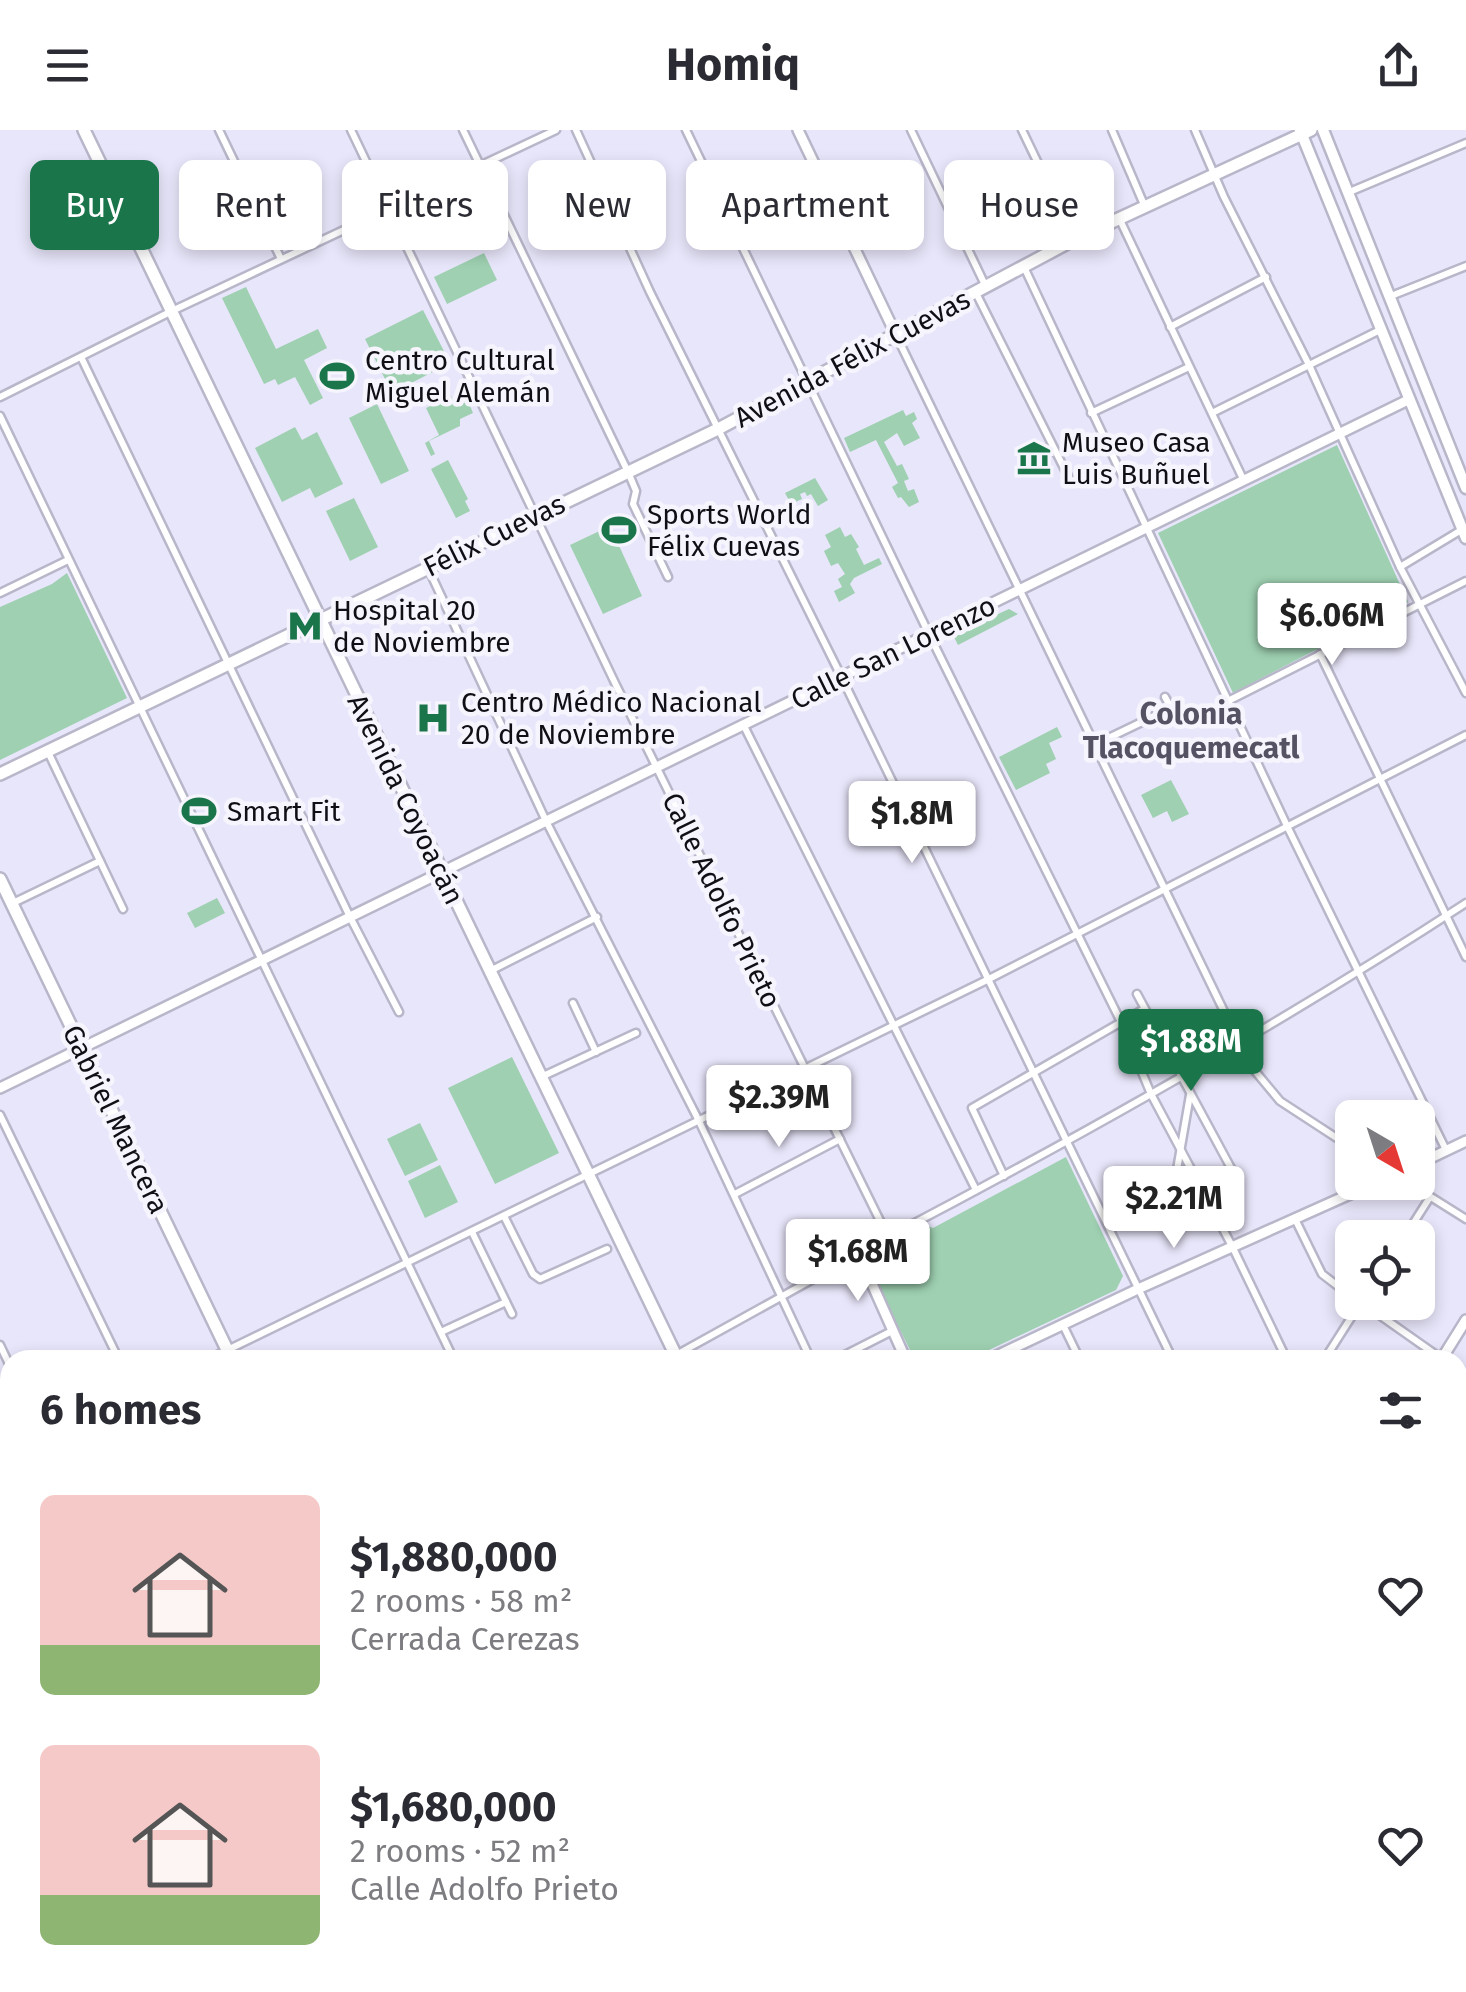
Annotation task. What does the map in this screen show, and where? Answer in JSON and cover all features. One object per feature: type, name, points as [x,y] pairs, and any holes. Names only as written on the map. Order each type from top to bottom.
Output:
[{"type":"main road","name":"Avenida Coyoacán","points":[[84,130],[174,310],[218,412],[670,1350]]},
{"type":"main road","points":[[1322,130],[1466,488]]},
{"type":"main road","points":[[1114,221],[1305,131],[1380,330],[1465,531]]},
{"type":"main road","points":[[981,290],[1056,250]]},
{"type":"main road","name":"Avenida Félix Cuevas","points":[[718,429],[981,290]]},
{"type":"main road","name":"Félix Cuevas","points":[[0,774],[718,429]]},
{"type":"main road","name":"Gabriel Mancera","points":[[0,879],[227,1350]]},
{"type":"street","points":[[219,130],[281,259]]},
{"type":"street","name":"Calle Adolfo Prieto","points":[[351,130],[365,160]]},
{"type":"street","points":[[463,130],[478,160]]},
{"type":"street","points":[[491,160],[556,130]]},
{"type":"street","points":[[576,130],[650,292],[842,676],[1168,1350]]},
{"type":"street","points":[[686,130],[1121,1022],[1151,1094],[1282,1350]]},
{"type":"street","points":[[798,130],[1250,1065],[1268,1091],[1335,1136]]},
{"type":"street","points":[[912,130],[1070,480]]},
{"type":"street","points":[[1022,130],[1037,160]]},
{"type":"street","points":[[1112,130],[1144,207]]},
{"type":"street","points":[[1195,130],[1214,176],[1309,364],[1400,568],[1466,693]]},
{"type":"street","points":[[1347,193],[1466,143]]},
{"type":"street","points":[[1119,219],[1244,481]]},
{"type":"street","points":[[508,223],[628,472],[636,491],[633,504],[668,577]]},
{"type":"street","points":[[0,397],[342,230]]},
{"type":"street","name":"Calle Adolfo Prieto","points":[[408,250],[656,767],[888,1237]]},
{"type":"street","points":[[1390,297],[1466,266]]},
{"type":"street","points":[[1024,268],[1288,828],[1446,1150]]},
{"type":"street","points":[[1170,327],[1266,277]]},
{"type":"street","points":[[1212,414],[1380,330]]},
{"type":"street","points":[[81,357],[398,1012]]},
{"type":"street","points":[[1091,413],[1189,366]]},
{"type":"street","name":"Calle San Lorenzo","points":[[0,1088],[1408,400]]},
{"type":"street","points":[[0,416],[449,1350]]},
{"type":"street","points":[[1400,568],[1465,531]]},
{"type":"street","points":[[0,593],[68,560]]},
{"type":"street","points":[[428,567],[546,821],[735,1194],[806,1350]]},
{"type":"street","points":[[1228,701],[1466,581]]},
{"type":"street","points":[[1320,654],[1466,957]]},
{"type":"street","points":[[1094,745],[1171,708],[1165,697]]},
{"type":"street","points":[[743,724],[976,1190]]},
{"type":"street","points":[[239,1350],[407,1263],[987,980],[1466,735]]},
{"type":"street","points":[[47,751],[124,909]]},
{"type":"street","points":[[12,904],[100,860]]},
{"type":"street","points":[[688,1350],[1240,1045],[1466,904]]},
{"type":"street","points":[[489,972],[597,918]]},
{"type":"street","points":[[1137,994],[1232,1170]]},
{"type":"street","points":[[574,1003],[596,1052]]},
{"type":"street","points":[[1004,1176],[972,1108],[1144,1009]]},
{"type":"street","points":[[541,1077],[636,1034]]},
{"type":"street","points":[[1108,1223],[1170,1186],[1178,1176],[1190,1095]]},
{"type":"street","points":[[0,1115],[114,1350]]},
{"type":"street","points":[[735,1194],[840,1139]]},
{"type":"street","points":[[1435,1156],[1466,1141]]},
{"type":"street","points":[[1009,1350],[1338,1200]]},
{"type":"street","points":[[1435,1200],[1466,1219]]},
{"type":"street","points":[[504,1216],[533,1274],[540,1279],[608,1248]]},
{"type":"street","points":[[1295,1219],[1322,1274],[1335,1284]]},
{"type":"street","points":[[472,1232],[512,1314]]},
{"type":"street","points":[[865,1265],[872,1247]]},
{"type":"street","points":[[855,1257],[865,1265],[901,1350]]},
{"type":"street","points":[[440,1332],[506,1302]]},
{"type":"street","points":[[1330,1350],[1350,1320]]},
{"type":"street","points":[[1385,1320],[1428,1350]]},
{"type":"street","points":[[1447,1350],[1466,1320]]},
{"type":"street","points":[[1062,1324],[1075,1350]]},
{"type":"street","points":[[855,1350],[892,1332]]},
{"type":"green space","points":[[484,253],[497,280],[447,304],[434,277]]},
{"type":"green space","points":[[246,287],[276,349],[318,329],[327,348],[304,360],[323,398],[310,405],[295,377],[278,385],[275,379],[264,384],[222,298]]},
{"type":"green space","points":[[423,310],[450,363],[392,393],[365,339]]},
{"type":"green space","points":[[451,396],[456,407],[468,401],[473,413],[460,419],[460,426],[429,441],[435,454],[431,456],[425,443],[439,435],[426,408]]},
{"type":"green space","points":[[377,404],[409,471],[381,484],[349,418]]},
{"type":"green space","points":[[903,410],[906,416],[914,412],[917,419],[912,423],[920,438],[904,446],[897,433],[884,442],[897,466],[902,464],[909,479],[904,481],[908,491],[914,489],[919,502],[909,507],[892,487],[898,483],[876,440],[850,452],[844,438]]},
{"type":"green space","points":[[295,427],[302,440],[317,432],[343,484],[315,498],[310,488],[282,502],[255,448]]},
{"type":"green space","points":[[1337,445],[1408,602],[1233,693],[1158,533]]},
{"type":"green space","points":[[448,460],[470,511],[456,518],[431,469]]},
{"type":"green space","points":[[815,478],[828,500],[818,506],[811,494],[807,496],[805,492],[800,494],[802,499],[791,504],[785,493]]},
{"type":"green space","points":[[354,498],[378,547],[350,561],[326,511]]},
{"type":"green space","points":[[610,526],[642,596],[603,614],[570,545]]},
{"type":"green space","points":[[840,527],[845,537],[851,534],[864,565],[879,558],[882,564],[854,578],[850,584],[855,593],[839,602],[834,591],[842,587],[838,579],[845,574],[838,563],[831,566],[824,551],[831,547],[825,535]]},
{"type":"green space","points":[[67,573],[127,698],[0,760],[0,607],[52,584]]},
{"type":"green space","points":[[1009,609],[1018,614],[958,645],[953,635]]},
{"type":"green space","points":[[1057,727],[1062,737],[1049,743],[1056,759],[1046,764],[1050,773],[1016,790],[999,757]]},
{"type":"green space","points":[[1171,780],[1189,814],[1172,822],[1167,811],[1153,818],[1141,795]]},
{"type":"green space","points":[[217,898],[225,913],[195,928],[187,913]]},
{"type":"green space","points":[[512,1057],[559,1153],[495,1184],[448,1088]]},
{"type":"green space","points":[[420,1123],[438,1160],[405,1176],[387,1139]]},
{"type":"green space","points":[[1066,1157],[1123,1276],[1116,1290],[989,1350],[910,1350],[873,1276],[885,1243],[925,1225],[933,1228]]},
{"type":"green space","points":[[440,1165],[458,1202],[425,1218],[408,1181]]},
{"type":"place","name":"Centro Cultural Miguel Alemán","points":[[337,376]]},
{"type":"place","name":"Museo Casa Luis Buñuel","points":[[1034,458]]},
{"type":"place","name":"Sports World Félix Cuevas","points":[[619,530]]},
{"type":"place","name":"Hospital 20 de Noviembre","points":[[305,626]]},
{"type":"place","name":"Centro Médico Nacional 20 de Noviembre","points":[[433,718]]},
{"type":"place","name":"Smart Fit","points":[[199,811]]},
{"type":"district","name":"Colonia Tlacoquemecatl","points":[[1191,731]]}]
